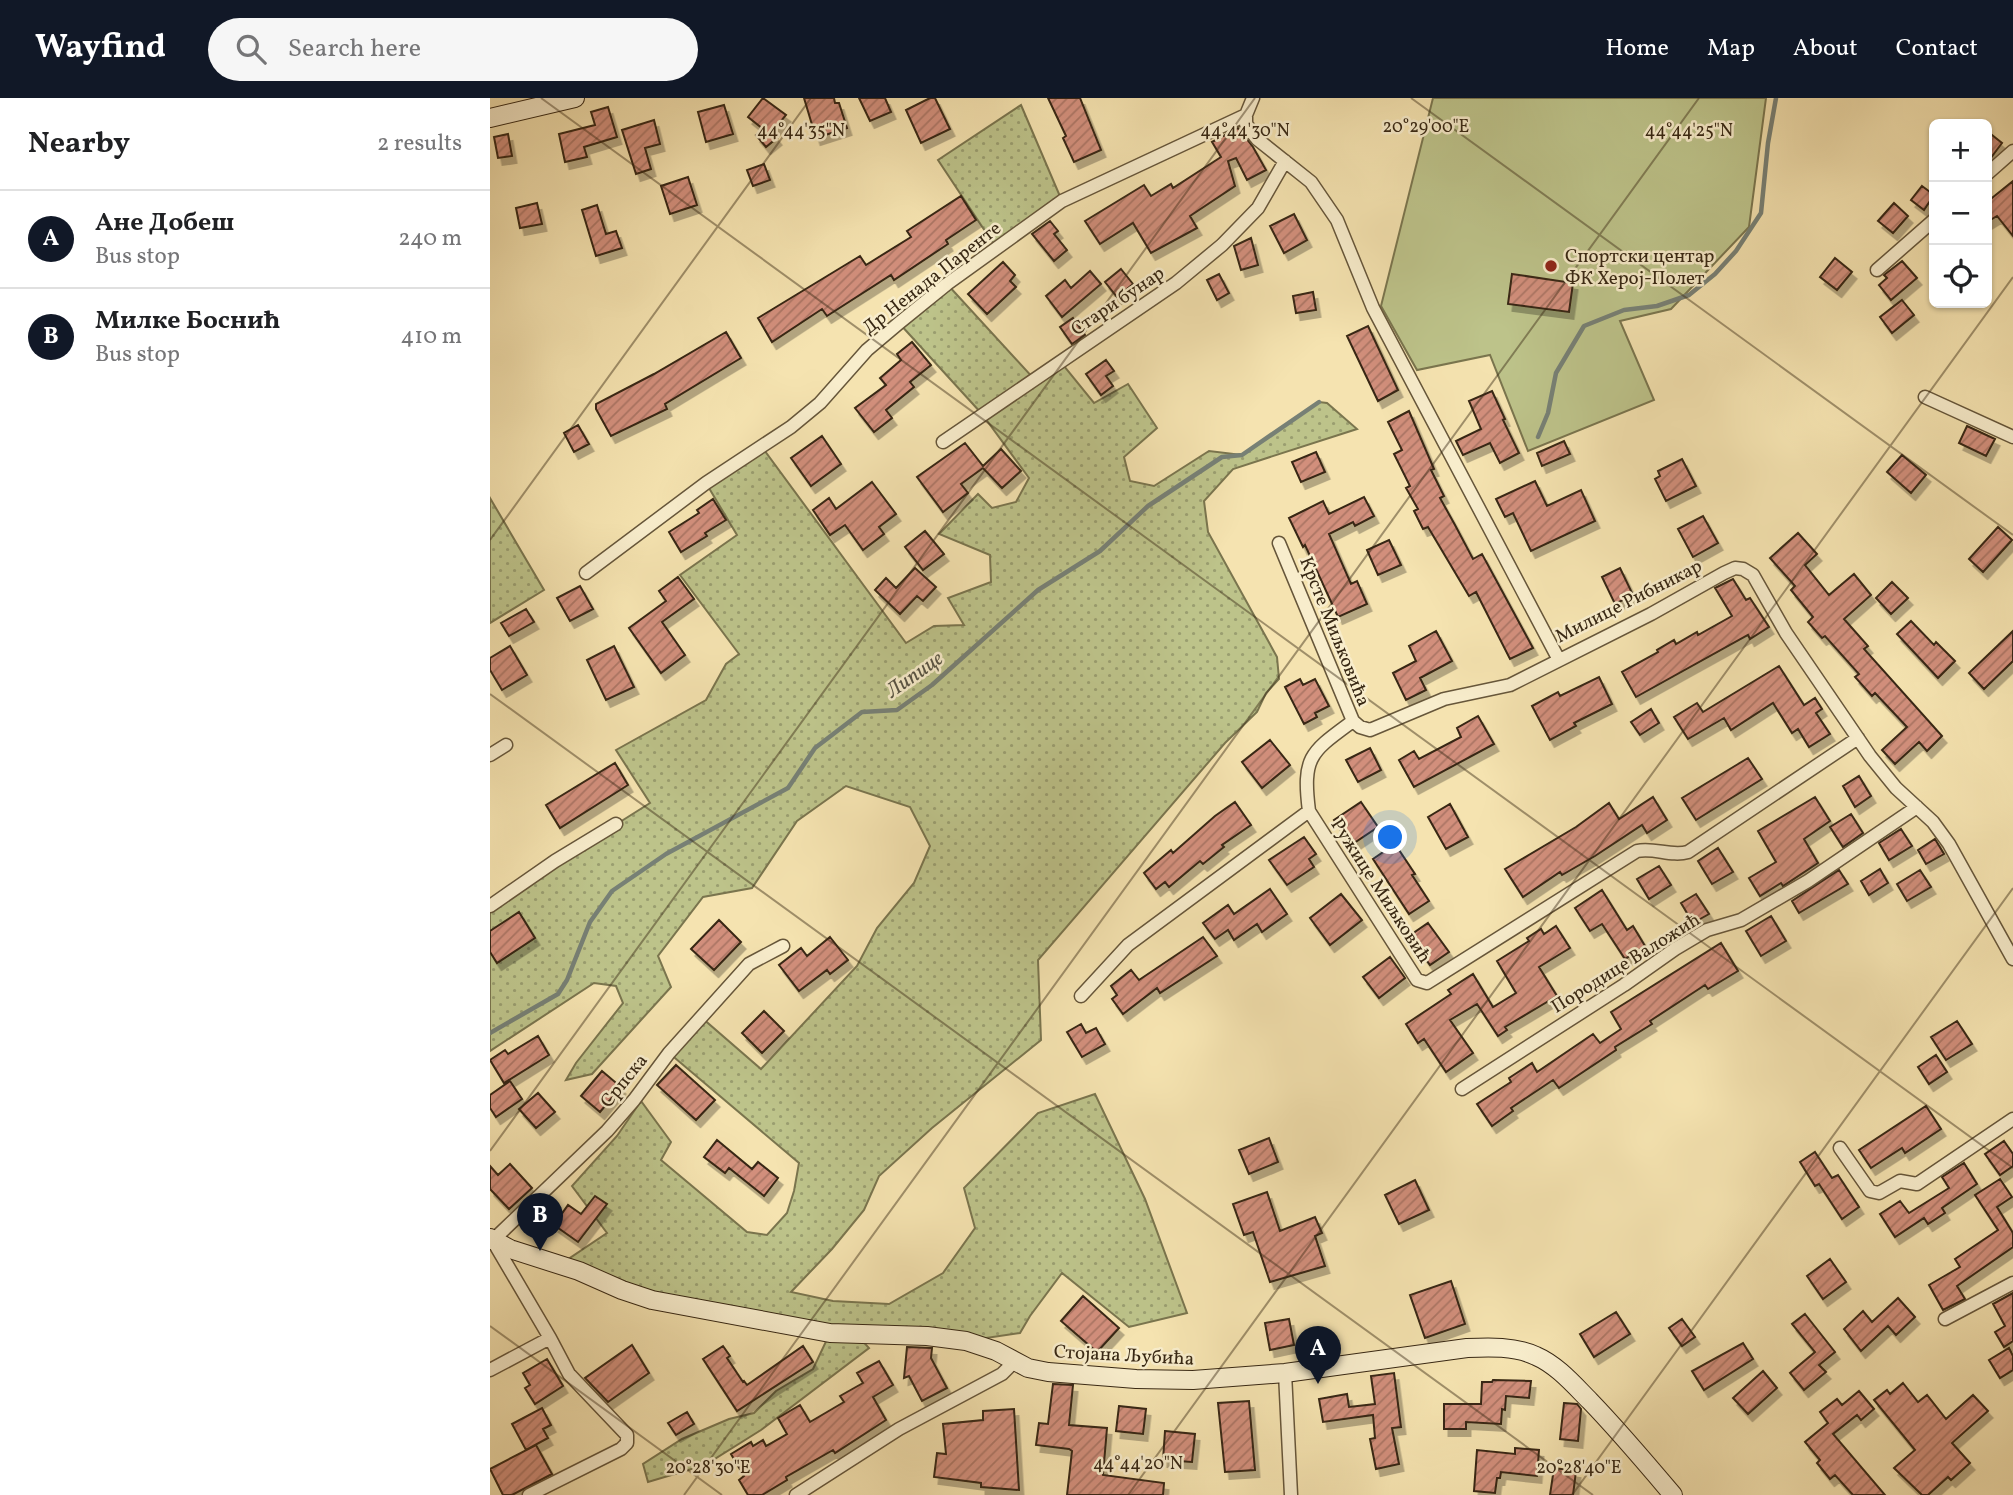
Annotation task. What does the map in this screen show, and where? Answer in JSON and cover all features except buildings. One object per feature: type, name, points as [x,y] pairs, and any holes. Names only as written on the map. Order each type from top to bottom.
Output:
[{"type":"street","points":[[490,118],[575,98]]},
{"type":"street","points":[[1246,115],[1253,98]]},
{"type":"street","name":"Милице Рибникар","points":[[1246,115],[1246,124],[1257,139],[1311,182],[1337,220],[1379,320],[1559,660],[1735,568],[1753,575],[1786,633],[1883,773],[1933,822],[1949,844],[2013,959]]},
{"type":"street","name":"Др Ненада Паренте","points":[[586,573],[706,483],[791,427],[820,403],[867,350],[899,323],[947,284],[1062,201],[1246,115]]},
{"type":"street","points":[[1992,170],[2013,151]]},
{"type":"street","name":"Стари бунар","points":[[943,442],[1176,283],[1222,245],[1258,208],[1285,161]]},
{"type":"street","points":[[1877,270],[1929,224]]},
{"type":"street","points":[[1925,397],[2013,437]]},
{"type":"street","name":"Крсте Миљковића","points":[[1279,543],[1353,721],[1364,729],[1376,728],[1444,699],[1510,685],[1559,660]]},
{"type":"street","points":[[1309,811],[1307,789],[1314,752],[1353,721]]},
{"type":"street","name":"Ружице Миљковић","points":[[1081,996],[1128,946],[1309,811],[1417,980],[1427,983],[1630,855],[1648,849],[1676,854],[1688,852],[1858,738]]},
{"type":"street","points":[[490,755],[506,745]]},
{"type":"street","name":"Породице Валожић","points":[[1462,1089],[1675,949],[1707,930],[1732,924],[1797,887],[1917,807]]},
{"type":"street","points":[[490,906],[555,861],[616,824]]},
{"type":"street","name":"Српска","points":[[491,1241],[607,1130],[634,1100],[669,1053],[749,964],[783,946]]},
{"type":"street","points":[[1840,1148],[1870,1191],[1875,1193],[1900,1181],[1917,1184],[2013,1119]]},
{"type":"street","points":[[491,1241],[569,1374],[627,1435],[627,1443],[621,1449],[529,1495]]},
{"type":"street","name":"Стојана Љубића","points":[[491,1241],[579,1270],[622,1290],[652,1300],[831,1333],[967,1340],[1035,1370],[1048,1372],[1136,1379],[1193,1380],[1285,1373],[1467,1348],[1497,1347],[1532,1354],[1549,1363],[1571,1382],[1673,1495]]},
{"type":"street","points":[[1945,1319],[2013,1283]]},
{"type":"street","points":[[490,1370],[550,1338]]},
{"type":"street","points":[[799,1494],[899,1429],[1002,1374],[1016,1361]]},
{"type":"street","points":[[1285,1373],[1291,1495]]},
{"type":"green space","name":"Спортски центар ФК Херој-Полет","points":[[1433,98],[1766,98],[1749,227],[1671,309],[1620,321],[1654,400],[1528,451],[1490,355],[1417,370],[1381,306]]},
{"type":"green space","points":[[1021,105],[1062,201],[997,249],[938,160]]},
{"type":"green space","points":[[947,284],[1034,379],[1060,361],[1094,403],[1128,384],[1157,428],[1124,457],[1130,481],[1154,486],[1209,451],[1242,455],[1319,402],[1327,403],[1357,429],[1233,469],[1204,501],[1208,532],[1277,657],[1279,679],[1266,693],[1257,712],[1225,743],[1038,960],[1041,1040],[932,1128],[879,1176],[864,1210],[791,1292],[833,1301],[889,1304],[943,1273],[975,1228],[964,1188],[1038,1113],[1095,1094],[1145,1199],[1187,1313],[1129,1327],[1062,1273],[1020,1333],[966,1341],[856,1334],[869,1348],[761,1430],[705,1465],[648,1482],[643,1464],[682,1439],[729,1419],[754,1413],[776,1391],[813,1369],[830,1333],[740,1317],[561,1264],[607,1233],[572,1186],[617,1136],[641,1101],[671,1142],[661,1160],[747,1232],[767,1235],[787,1213],[799,1163],[669,1053],[702,1018],[761,1069],[857,966],[877,928],[914,883],[930,846],[910,807],[846,786],[797,821],[752,888],[703,897],[658,956],[671,987],[592,1074],[566,1080],[623,1003],[616,986],[594,983],[490,1051],[490,904],[650,803],[616,750],[706,700],[726,664],[739,654],[680,575],[737,535],[706,483],[762,447],[906,643],[934,626],[964,625],[948,598],[991,582],[990,555],[939,534],[978,494],[992,508],[1016,502],[1029,478],[982,414],[899,323]]},
{"type":"green space","points":[[490,498],[544,590],[490,623]]},
{"type":"waterway","points":[[1538,437],[1548,413],[1556,373],[1584,326],[1624,310],[1657,306],[1689,295],[1715,274],[1736,251],[1761,213],[1768,143],[1776,98]]},
{"type":"waterway","name":"Липице","points":[[490,1033],[558,994],[567,980],[590,922],[612,891],[666,854],[788,788],[815,748],[862,712],[897,710],[932,685],[1038,590],[1100,551],[1148,506],[1222,457],[1242,455],[1319,402]]},
{"type":"place","name":"Спортски центар ФК Херој-Полет","points":[[1551,266]]},
{"type":"place","name":"Милке Боснић","points":[[540,1251]]},
{"type":"place","name":"Ане Добеш","points":[[1318,1384]]}]
